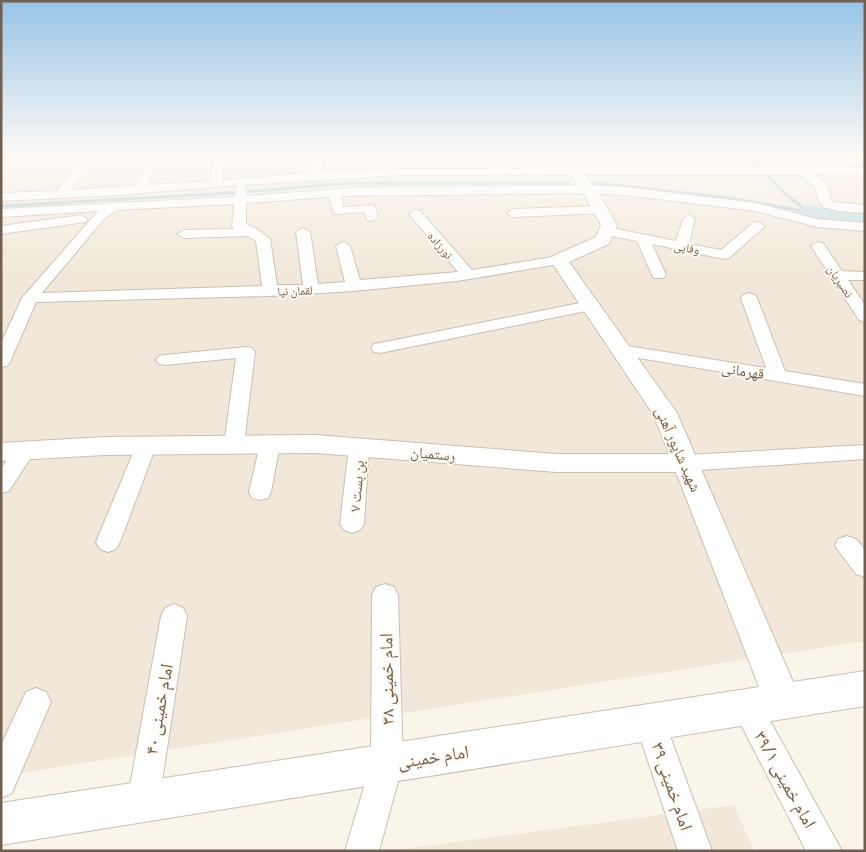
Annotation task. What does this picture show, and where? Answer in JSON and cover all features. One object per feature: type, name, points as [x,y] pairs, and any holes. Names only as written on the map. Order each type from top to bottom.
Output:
[{"type":"street","points":[[1,197],[46,195]]},
{"type":"street","points":[[240,195],[239,226],[263,239],[270,291]]},
{"type":"street","points":[[1,213],[112,208],[310,195]]},
{"type":"street","points":[[334,195],[338,211],[370,208],[372,217]]},
{"type":"street","points":[[556,195],[592,200],[611,195]]},
{"type":"street","points":[[559,195],[592,200]]},
{"type":"street","points":[[587,195],[592,200]]},
{"type":"street","points":[[558,260],[603,240],[592,200],[593,195]]},
{"type":"street","points":[[513,213],[620,195]]},
{"type":"street","points":[[655,195],[756,207],[817,223],[865,227]]},
{"type":"street","points":[[823,195],[827,204],[838,207],[865,209]]},
{"type":"street","name":"وفایی","points":[[592,200],[642,238],[724,255],[758,226]]},
{"type":"street","points":[[1,362],[30,298],[98,217],[112,208]]},
{"type":"street","name":"نورزاده","points":[[415,214],[468,275]]},
{"type":"street","points":[[1,230],[98,217]]},
{"type":"street","points":[[681,246],[689,219]]},
{"type":"street","points":[[184,234],[252,232]]},
{"type":"street","points":[[303,232],[312,289]]},
{"type":"street","points":[[642,238],[659,275]]},
{"type":"street","points":[[344,246],[354,286]]},
{"type":"street","name":"نصیریان","points":[[818,246],[865,316]]},
{"type":"street","name":"لقمان نیا","points":[[30,298],[270,291],[354,286],[468,275],[558,260]]},
{"type":"street","name":"شهید شاپور آهنی","points":[[558,260],[665,413],[686,463],[765,704]]},
{"type":"street","points":[[836,275],[865,276]]},
{"type":"street","points":[[749,298],[778,376]]},
{"type":"street","points":[[380,348],[590,306]]},
{"type":"street","name":"قهرمانی","points":[[621,350],[865,390]]},
{"type":"street","points":[[164,360],[246,352],[234,444]]},
{"type":"street","points":[[260,492],[270,444]]},
{"type":"street","name":"رستمیان","points":[[13,451],[146,446],[316,444],[557,463],[686,463],[865,452]]},
{"type":"street","points":[[108,542],[146,446]]},
{"type":"street","name":"بن بست ۷","points":[[352,524],[359,447]]},
{"type":"street","points":[[1,485],[13,451]]},
{"type":"street","points":[[847,546],[865,567]]},
{"type":"street","name":"امام خمینی ۳۸","points":[[362,851],[387,763],[385,595]]},
{"type":"street","name":"امام خمینی ۴۰","points":[[142,802],[174,616]]},
{"type":"street","name":"امام خمینی","points":[[1,824],[865,688]]},
{"type":"street","points":[[1,782],[36,702]]},
{"type":"street","name":"امام خمینی ۳۹/۱","points":[[765,704],[825,851]]},
{"type":"street","name":"امام خمینی ۳۹","points":[[650,722],[695,851]]},
{"type":"shaded area","points":[[1,195],[865,195],[865,641],[1,776]]},
{"type":"shaded area","points":[[734,805],[754,851],[389,851]]},
{"type":"waterway","points":[[1,206],[199,195]]},
{"type":"waterway","points":[[700,195],[809,212]]},
{"type":"waterway","points":[[786,195],[807,211]]},
{"type":"waterway","points":[[809,212],[840,219],[865,219]]}]
